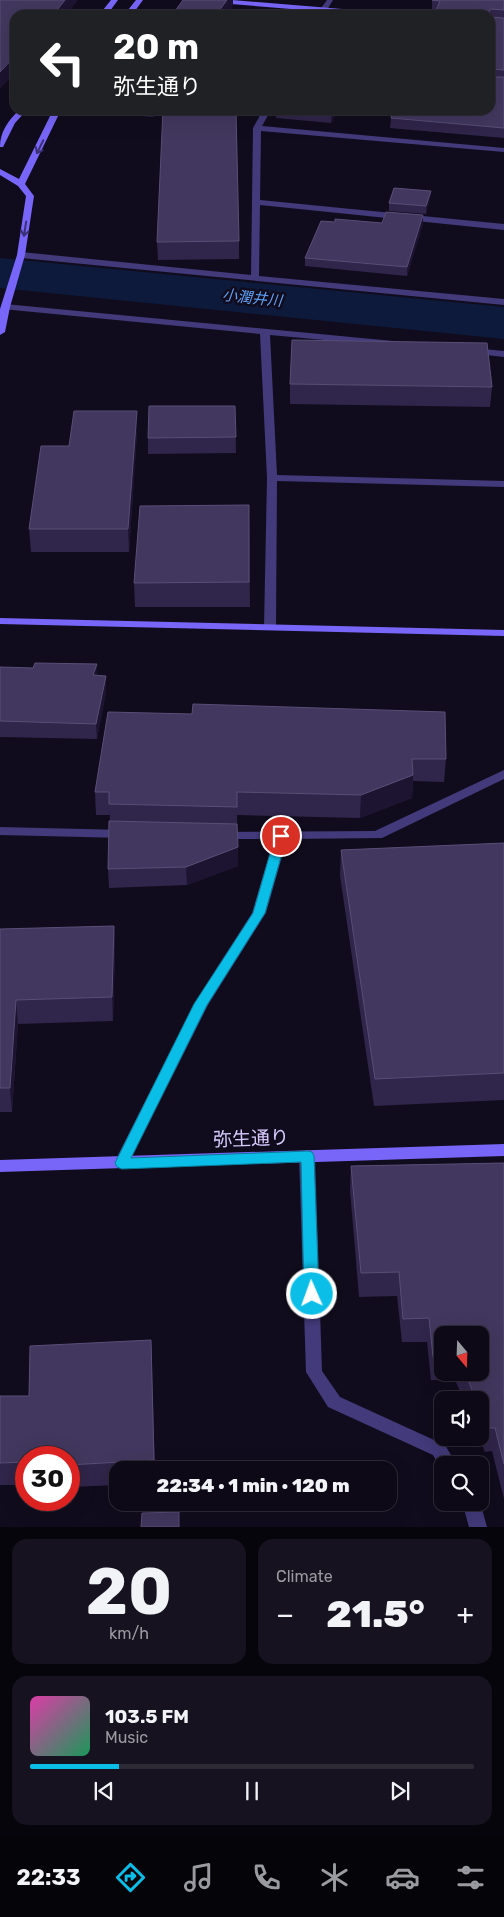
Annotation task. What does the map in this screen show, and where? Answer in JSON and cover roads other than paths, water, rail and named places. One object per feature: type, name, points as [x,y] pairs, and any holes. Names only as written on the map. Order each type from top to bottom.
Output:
[{"type":"street","points":[[107,10],[115,0]]},
{"type":"street","points":[[132,10],[140,0]]},
{"type":"street","points":[[206,0],[303,10]]},
{"type":"street","points":[[0,145],[18,115]]},
{"type":"street","points":[[21,184],[55,115]]},
{"type":"street","points":[[255,277],[257,128],[264,115]]},
{"type":"street","points":[[0,127],[12,122]]},
{"type":"street","points":[[257,128],[504,150]]},
{"type":"street","points":[[0,171],[21,184],[30,196],[21,255],[5,307],[0,332]]},
{"type":"street","points":[[256,202],[504,227]]},
{"type":"street","points":[[21,255],[504,302]]},
{"type":"street","points":[[5,307],[399,344]]},
{"type":"street","points":[[265,330],[272,478],[270,627]]},
{"type":"street","points":[[466,351],[504,354]]},
{"type":"street","points":[[272,478],[504,484]]},
{"type":"street","points":[[0,621],[504,633]]},
{"type":"street","points":[[203,835],[377,835],[504,774]]},
{"type":"street","points":[[0,831],[136,834]]},
{"type":"street","points":[[122,1163],[201,1004],[259,913],[281,836]]},
{"type":"street","name":"弥生通り","points":[[0,1166],[504,1150]]},
{"type":"street","points":[[308,1156],[314,1372],[334,1402],[439,1450],[443,1456]]},
{"type":"street","points":[[474,1511],[478,1527]]},
{"type":"waterway","name":"小潤井川","points":[[0,273],[504,323]]}]
